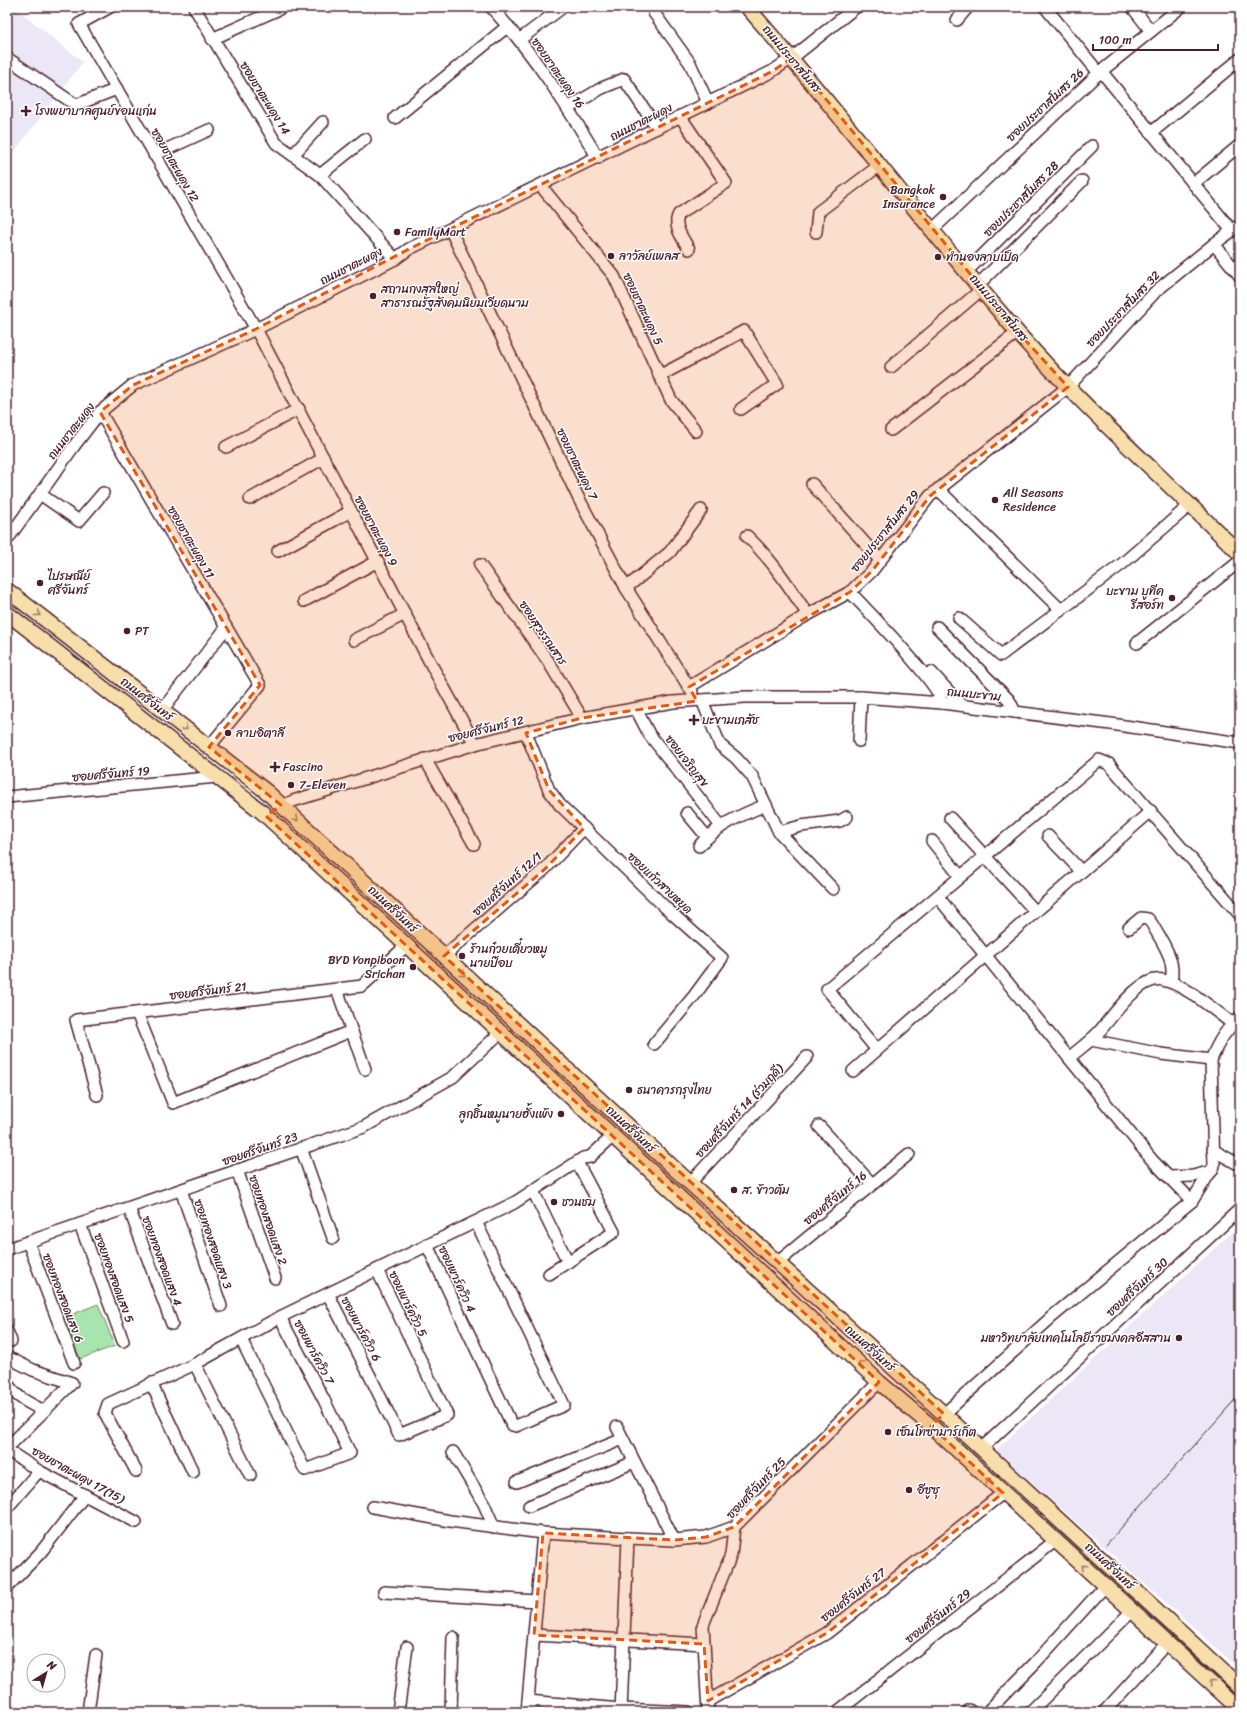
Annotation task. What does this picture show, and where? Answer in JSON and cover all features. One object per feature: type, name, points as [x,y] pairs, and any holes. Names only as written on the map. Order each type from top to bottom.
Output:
[{"type":"main road","name":"ถนนประชาสโมสร","points":[[747,7],[792,58],[1018,332],[1068,387],[1240,554]]},
{"type":"main road","name":"ถนนศรีจันทร์","points":[[7,590],[267,792],[690,1183],[944,1414],[1240,1687]]},
{"type":"main road","name":"ถนนศรีจันทร์","points":[[7,613],[266,816],[879,1382],[931,1426],[1240,1710]]},
{"type":"main road","points":[[266,816],[282,806]]},
{"type":"main road","points":[[931,1426],[944,1414]]},
{"type":"street","name":"ซอยชาตะผดุง 12","points":[[110,7],[79,24],[256,329]]},
{"type":"street","name":"ซอยชาตะผดุง 14","points":[[194,7],[276,143],[320,175],[395,258]]},
{"type":"street","name":"ซอยชาตะผดุง 16","points":[[491,7],[508,26],[550,80],[598,158]]},
{"type":"street","points":[[519,40],[563,7]]},
{"type":"street","name":"ถนนชาตะผดุง","points":[[7,540],[100,412],[133,385],[256,329],[395,258],[409,249],[598,158],[771,72],[792,58],[856,7]]},
{"type":"street","points":[[957,20],[968,7]]},
{"type":"street","points":[[1045,7],[1229,227]]},
{"type":"street","points":[[1132,7],[1151,31]]},
{"type":"street","name":"ซอยประชาสโมสร 26","points":[[933,229],[1100,72],[1181,7]]},
{"type":"street","points":[[212,39],[279,9]]},
{"type":"street","points":[[654,13],[690,63],[708,103]]},
{"type":"street","points":[[395,118],[508,26]]},
{"type":"street","points":[[7,58],[76,105],[116,89]]},
{"type":"street","points":[[1151,133],[1240,59]]},
{"type":"street","points":[[568,108],[602,88],[624,79],[657,128]]},
{"type":"street","points":[[680,116],[726,183],[679,214],[676,218],[677,227],[689,249]]},
{"type":"street","points":[[293,155],[323,122]]},
{"type":"street","points":[[154,155],[209,130]]},
{"type":"street","points":[[320,175],[364,139]]},
{"type":"street","points":[[1193,184],[1240,145]]},
{"type":"street","name":"ซอยประชาสโมสร 28","points":[[967,271],[1092,146]]},
{"type":"street","points":[[816,232],[818,212],[880,165]]},
{"type":"street","points":[[890,368],[980,287],[1082,181]]},
{"type":"street","name":"ซอยชาตะผดุง 5","points":[[540,186],[614,276],[670,400],[696,431]]},
{"type":"street","name":"ซอยประชาสโมสร 32","points":[[1068,387],[1156,291],[1240,225]]},
{"type":"street","name":"ซอยชาตะผดุง 7","points":[[450,229],[578,497],[626,588],[689,686],[700,700],[720,745],[736,758],[752,776],[779,832],[833,889]]},
{"type":"street","points":[[1214,244],[1240,276]]},
{"type":"street","name":"ซอยชาตะผดุง 9","points":[[256,329],[405,614],[475,744]]},
{"type":"street","points":[[659,376],[744,331],[776,384],[741,409]]},
{"type":"street","points":[[891,430],[1018,332]]},
{"type":"street","name":"ซอยประชาสโมสร 29","points":[[689,686],[808,615],[850,592],[872,570],[930,496],[1068,387]]},
{"type":"street","points":[[226,447],[298,409]]},
{"type":"street","name":"ซอยชาตะผดุง 11","points":[[100,412],[260,685],[209,747]]},
{"type":"street","points":[[250,499],[324,458]]},
{"type":"street","points":[[812,484],[879,560]]},
{"type":"street","points":[[938,489],[1061,610]]},
{"type":"street","points":[[40,494],[79,521],[103,493]]},
{"type":"street","points":[[959,618],[1001,655],[1122,564],[1190,505]]},
{"type":"street","points":[[626,588],[670,552],[701,510]]},
{"type":"street","points":[[278,551],[351,511]]},
{"type":"street","points":[[747,536],[766,554],[782,574],[808,615]]},
{"type":"street","points":[[1137,643],[1240,561]]},
{"type":"street","points":[[304,601],[378,562]]},
{"type":"street","name":"ซอยสุวรรณสาร","points":[[480,565],[548,661],[582,718]]},
{"type":"street","points":[[850,592],[929,680],[941,698],[942,703]]},
{"type":"street","points":[[354,640],[405,614]]},
{"type":"street","points":[[937,627],[1009,700],[1016,712]]},
{"type":"street","points":[[162,710],[226,628]]},
{"type":"street","points":[[919,660],[961,705]]},
{"type":"street","name":"ถนนบะขาม","points":[[700,700],[745,698],[860,698],[942,703],[1111,724],[1240,743]]},
{"type":"street","points":[[859,741],[860,698]]},
{"type":"street","name":"ซอยศรีจันทร์ 12","points":[[282,806],[293,801],[475,744],[526,733],[582,718],[673,702],[700,700]]},
{"type":"street","name":"ซอยเจริญสุข","points":[[636,709],[649,734],[721,826]]},
{"type":"street","name":"ซอยแก้วสายหยุด","points":[[526,733],[549,790],[560,805],[666,908],[722,958],[694,996],[654,1044]]},
{"type":"street","points":[[426,759],[474,844]]},
{"type":"street","points":[[877,1050],[827,989],[1099,760],[1109,764],[1240,915]]},
{"type":"street","name":"ซอยศรีจันทร์ 19","points":[[8,793],[217,777]]},
{"type":"street","points":[[699,846],[707,837],[735,817],[766,804]]},
{"type":"street","points":[[852,1071],[1151,811]]},
{"type":"street","points":[[687,813],[707,837]]},
{"type":"street","points":[[779,832],[801,826],[840,821],[847,817]]},
{"type":"street","points":[[950,818],[1035,912]]},
{"type":"street","name":"ซอยศรีจันทร์ 12/1","points":[[444,956],[546,868],[584,828]]},
{"type":"street","points":[[1048,836],[1081,871]]},
{"type":"street","points":[[932,841],[960,876]]},
{"type":"street","points":[[938,897],[1152,1160],[1192,1201]]},
{"type":"street","points":[[1128,928],[1141,918],[1148,919],[1152,924],[1172,960],[1173,971],[1171,982]]},
{"type":"street","name":"ซอยศรีจันทร์ 21","points":[[97,1096],[76,1020],[362,986],[407,945]]},
{"type":"street","points":[[944,1414],[1053,1316],[1192,1201],[1214,1166],[1211,1060],[1216,1046],[1236,1020],[1171,982],[1155,980],[1140,987],[1091,1040],[1069,1058]]},
{"type":"street","points":[[337,988],[365,1069]]},
{"type":"street","points":[[137,1013],[172,1103],[352,1031]]},
{"type":"street","name":"ซอยศรีจันทร์ 23","points":[[7,1249],[364,1127],[453,1077],[500,1033]]},
{"type":"street","points":[[1091,1040],[1161,1054],[1211,1060]]},
{"type":"street","name":"ซอยศรีจันทร์ 14 (ร่วมฤดี)","points":[[690,1183],[807,1057]]},
{"type":"street","points":[[819,1126],[872,1184]]},
{"type":"street","points":[[136,1471],[105,1413],[108,1404],[194,1364],[280,1317],[514,1203],[580,1160],[590,1156],[611,1134]]},
{"type":"street","points":[[301,1148],[333,1238]]},
{"type":"street","points":[[1213,1150],[1240,1164]]},
{"type":"street","name":"ซอยศรีจันทร์ 16","points":[[777,1263],[909,1154]]},
{"type":"street","points":[[549,1274],[614,1232],[580,1160]]},
{"type":"street","name":"ซอยทองสอดแสง 2","points":[[238,1170],[275,1278]]},
{"type":"street","points":[[1170,1178],[1193,1176],[1212,1170]]},
{"type":"street","name":"ซอยทองสอดแสง 3","points":[[181,1190],[221,1306]]},
{"type":"street","points":[[533,1190],[568,1262]]},
{"type":"street","name":"ซอยทองสอดแสง 4","points":[[128,1208],[172,1324]]},
{"type":"street","name":"ซอยศรีจันทร์ 30","points":[[982,1449],[1240,1209]]},
{"type":"street","name":"ซอยพาร์ควิว 4","points":[[427,1245],[512,1425],[516,1426],[564,1405],[476,1222]]},
{"type":"street","name":"ซอยทองสอดแสง 5","points":[[80,1224],[123,1341]]},
{"type":"street","name":"ซอยทองสอดแสง 6","points":[[28,1242],[74,1363]]},
{"type":"street","name":"ซอยพาร์ควิว 5","points":[[370,1376],[399,1435],[447,1415],[377,1270]]},
{"type":"street","name":"ซอยพาร์ควิว 6","points":[[328,1294],[370,1376]]},
{"type":"street","name":"ซอยพาร์ควิว 7","points":[[241,1339],[305,1470],[350,1453],[280,1317]]},
{"type":"street","points":[[7,1357],[33,1370],[72,1383],[7,1449]]},
{"type":"street","points":[[194,1364],[250,1475]]},
{"type":"street","name":"ซอยศรีจันทร์ 25","points":[[708,1707],[703,1625],[731,1555],[734,1527],[879,1382]]},
{"type":"street","points":[[151,1383],[193,1472]]},
{"type":"street","points":[[9,1386],[13,1392],[22,1399],[44,1411]]},
{"type":"street","points":[[617,1427],[674,1540]]},
{"type":"street","points":[[518,1482],[623,1439]]},
{"type":"street","name":"ซอยชาตะผดุง 17(15)","points":[[7,1449],[39,1471],[136,1522]]},
{"type":"street","points":[[453,1452],[484,1504],[494,1527]]},
{"type":"street","points":[[529,1506],[634,1462]]},
{"type":"street","points":[[7,1508],[39,1471]]},
{"type":"street","name":"ซอยศรีจันทร์ 27","points":[[708,1707],[827,1633],[1003,1493]]},
{"type":"street","points":[[7,1587],[41,1552],[85,1495]]},
{"type":"street","points":[[373,1507],[450,1521],[543,1533],[628,1538],[674,1540],[706,1538],[734,1527]]},
{"type":"street","points":[[543,1533],[528,1707],[689,1712]]},
{"type":"street","points":[[621,1711],[628,1538]]},
{"type":"street","name":"ซอยศรีจันทร์ 29","points":[[837,1712],[1055,1541]]},
{"type":"street","points":[[987,1712],[1107,1588]]},
{"type":"street","points":[[995,1712],[1040,1666],[1107,1588]]},
{"type":"street","points":[[384,1592],[537,1601]]},
{"type":"street","points":[[1030,1712],[1132,1611]]},
{"type":"street","points":[[534,1635],[624,1641],[704,1644]]},
{"type":"street","points":[[451,1712],[453,1637]]},
{"type":"street","points":[[1104,1712],[1167,1643]]},
{"type":"street","points":[[398,1712],[407,1647]]},
{"type":"street","points":[[88,1712],[96,1655]]},
{"type":"street","points":[[7,1711],[13,1712]]},
{"type":"highlighted area","points":[[792,58],[1018,332],[1068,387],[930,496],[872,571],[850,592],[689,687],[697,701],[582,718],[526,733],[549,790],[584,828],[546,868],[444,956],[944,1414],[931,1426],[1003,1493],[827,1633],[708,1701],[704,1644],[534,1635],[543,1533],[674,1540],[706,1537],[734,1527],[879,1382],[266,816],[281,805],[209,747],[260,685],[100,412],[133,385],[256,329],[409,249],[771,72]]},
{"type":"shaded area","name":"โรงพยาบาลศูนย์ขอนแก่น","points":[[7,7],[14,7],[83,62],[7,161]]},
{"type":"shaded area","name":"มหาวิทยาลัยเทคโนโลยีราชมงคลอีสสาน","points":[[1240,1225],[1240,1669],[996,1450]]},
{"type":"green space","points":[[98,1304],[115,1346],[80,1359],[63,1318]]},
{"type":"tram line","points":[[1106,1545],[1240,1394]]},
{"type":"place","name":"โรงพยาบาลศูนย์ขอนแก่น","points":[[26,111]]},
{"type":"place","name":"Bangkok Insurance","points":[[943,197]]},
{"type":"place","name":"FamilyMart","points":[[397,232]]},
{"type":"place","name":"ลาวัลย์เพลส","points":[[611,256]]},
{"type":"place","name":"ทำนองลาบเป็ด","points":[[938,257]]},
{"type":"place","name":"สถานกงสุลใหญ่ สาธารณรัฐสังคมนิยมเวียดนาม","points":[[373,296]]},
{"type":"place","name":"All Seasons Residence","points":[[995,500]]},
{"type":"place","name":"ไปรษณีย์ ศรีจันทร์","points":[[40,583]]},
{"type":"place","name":"บะขาม บูทีค รีสอร์ท","points":[[1172,598]]},
{"type":"place","name":"PT","points":[[127,631]]},
{"type":"place","name":"บะขามเภสัช","points":[[694,720]]},
{"type":"place","name":"ลาบอิตาลี","points":[[228,733]]},
{"type":"place","name":"Fascino","points":[[275,767]]},
{"type":"place","name":"7-Eleven","points":[[291,785]]},
{"type":"place","name":"ร้านก๋วยเตี๋ยวหมู นายป๊อบ","points":[[462,956]]},
{"type":"place","name":"BYD Yonpiboon Srichan","points":[[413,967]]},
{"type":"place","name":"ธนาคารกรุงไทย","points":[[629,1090]]},
{"type":"place","name":"ลูกชิ้นหมูนายฮั้งเพ้ง","points":[[561,1114]]},
{"type":"place","name":"ส. ข้าวต้ม","points":[[734,1190]]},
{"type":"place","name":"ชวนชม","points":[[554,1202]]},
{"type":"place","name":"มหาวิทยาลัยเทคโนโลยีราชมงคลอีสสาน","points":[[1179,1338]]},
{"type":"place","name":"เซ็นโทซ่ามาร์เก็ต","points":[[888,1432]]},
{"type":"place","name":"อีซูซุ","points":[[909,1490]]}]
